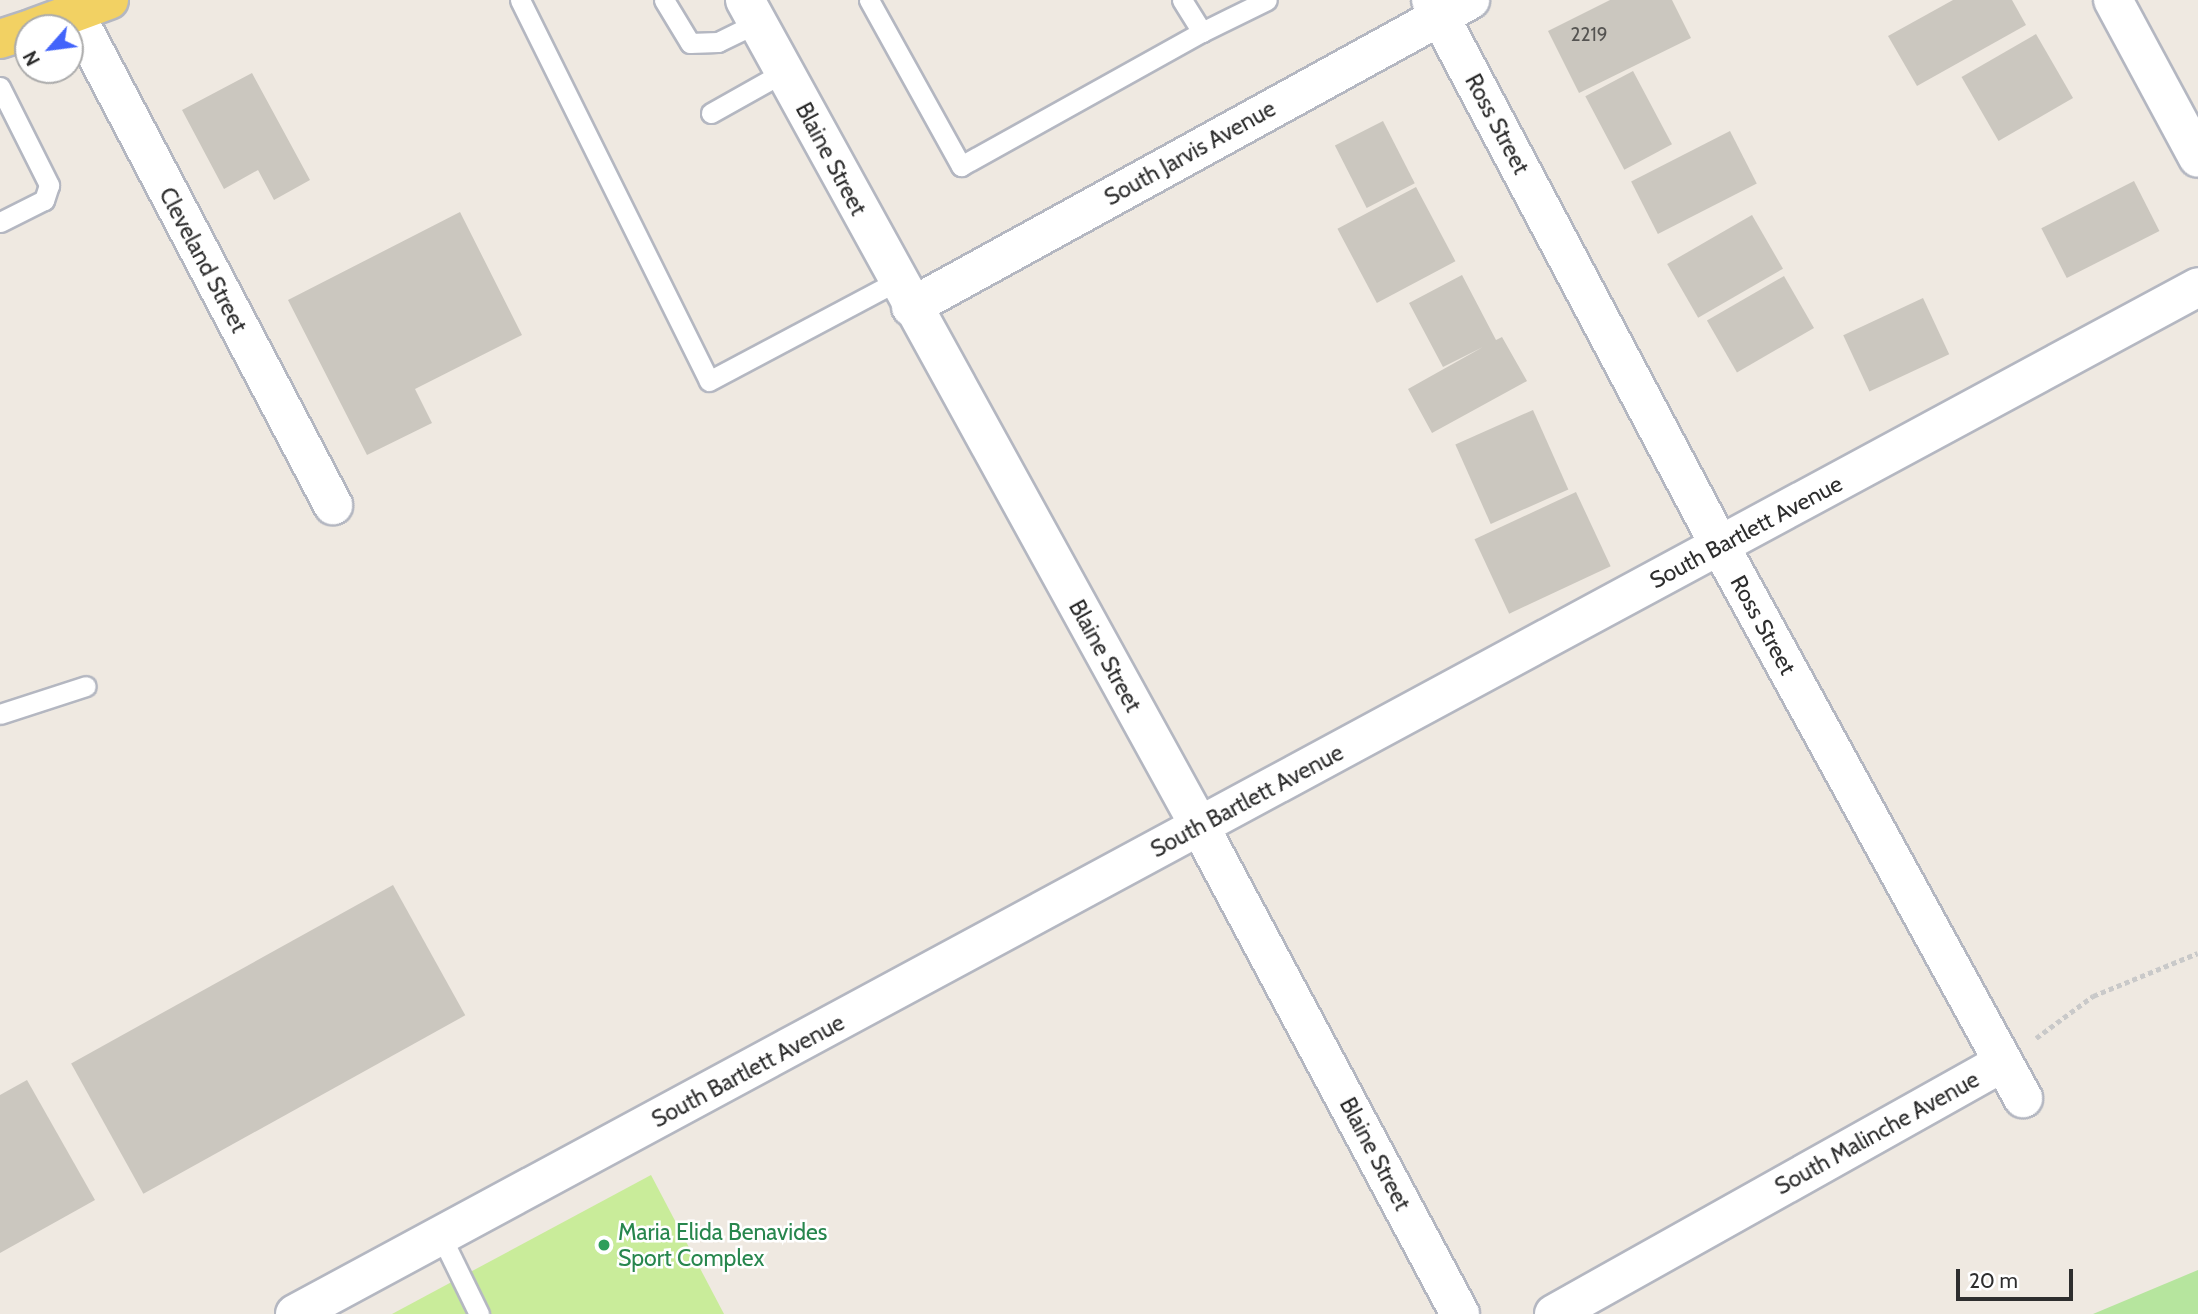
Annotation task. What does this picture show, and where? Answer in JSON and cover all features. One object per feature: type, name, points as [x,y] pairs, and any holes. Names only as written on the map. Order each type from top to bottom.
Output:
[{"type":"main road","points":[[72,14],[92,7]]},
{"type":"street","points":[[2113,0],[2198,158]]},
{"type":"street","name":"South Jarvis Avenue","points":[[904,294],[1447,5]]},
{"type":"street","name":"Ross Street","points":[[1447,5],[1720,545],[2023,1098]]},
{"type":"street","name":"Cleveland Street","points":[[92,7],[333,505]]},
{"type":"street","name":"Blaine Street","points":[[751,11],[904,294],[1200,827],[1460,1314]]},
{"type":"street","name":"South Bartlett Avenue","points":[[295,1314],[2198,287]]},
{"type":"street","name":"South Malinche Avenue","points":[[1554,1314],[2002,1063]]},
{"type":"lane","points":[[520,0],[612,171],[709,381],[904,294]]},
{"type":"lane","points":[[664,0],[690,43],[719,42],[751,11]]},
{"type":"lane","points":[[869,0],[961,166],[1202,32],[1268,0]]},
{"type":"lane","points":[[1182,0],[1202,32]]},
{"type":"lane","points":[[711,113],[784,72]]},
{"type":"lane","points":[[0,87],[49,185],[44,200],[0,222]]},
{"type":"lane","points":[[0,714],[86,686]]},
{"type":"lane","points":[[441,1236],[479,1314]]},
{"type":"path","name":"South Malinche Avenue","points":[[2002,1063],[2093,996],[2198,953]]},
{"type":"green space","name":"Maria Elida Benavides Sport Complex","points":[[651,1175],[724,1314],[392,1314]]},
{"type":"green space","points":[[2198,1270],[2198,1314],[2093,1314]]},
{"type":"building","points":[[1610,0],[1672,0],[1691,38],[1579,93],[1548,31]]},
{"type":"building","points":[[1953,0],[2012,0],[2026,25],[1917,86],[1888,36]]},
{"type":"building","points":[[2036,34],[2073,98],[1999,141],[1962,77]]},
{"type":"building","points":[[1633,71],[1672,144],[1624,170],[1585,96]]},
{"type":"building","points":[[252,73],[310,180],[274,200],[258,170],[224,189],[182,110]]},
{"type":"building","points":[[1383,121],[1415,183],[1367,208],[1335,146]]},
{"type":"building","points":[[1730,131],[1757,184],[1658,234],[1631,181]]},
{"type":"building","points":[[2134,181],[2159,231],[2067,278],[2041,228]]},
{"type":"building","points":[[1416,187],[1455,261],[1377,303],[1337,229]]},
{"type":"building","points":[[460,212],[522,335],[415,389],[432,423],[367,455],[288,300]]},
{"type":"building","points":[[1752,215],[1783,269],[1698,318],[1667,264]]},
{"type":"building","points":[[1462,275],[1496,340],[1502,337],[1527,381],[1432,433],[1408,389],[1483,347],[1443,367],[1409,303]]},
{"type":"building","points":[[1784,276],[1814,328],[1737,372],[1707,320]]},
{"type":"building","points":[[1923,298],[1949,354],[1869,391],[1843,335]]},
{"type":"building","points":[[1533,410],[1568,489],[1491,524],[1455,445]]},
{"type":"building","points":[[1576,492],[1611,566],[1509,614],[1474,539]]},
{"type":"building","points":[[393,885],[465,1015],[143,1194],[71,1063]]},
{"type":"building","points":[[27,1080],[95,1200],[0,1253],[0,1095]]},
{"type":"place","name":"Maria Elida Benavides Sport Complex","points":[[604,1245]]}]
